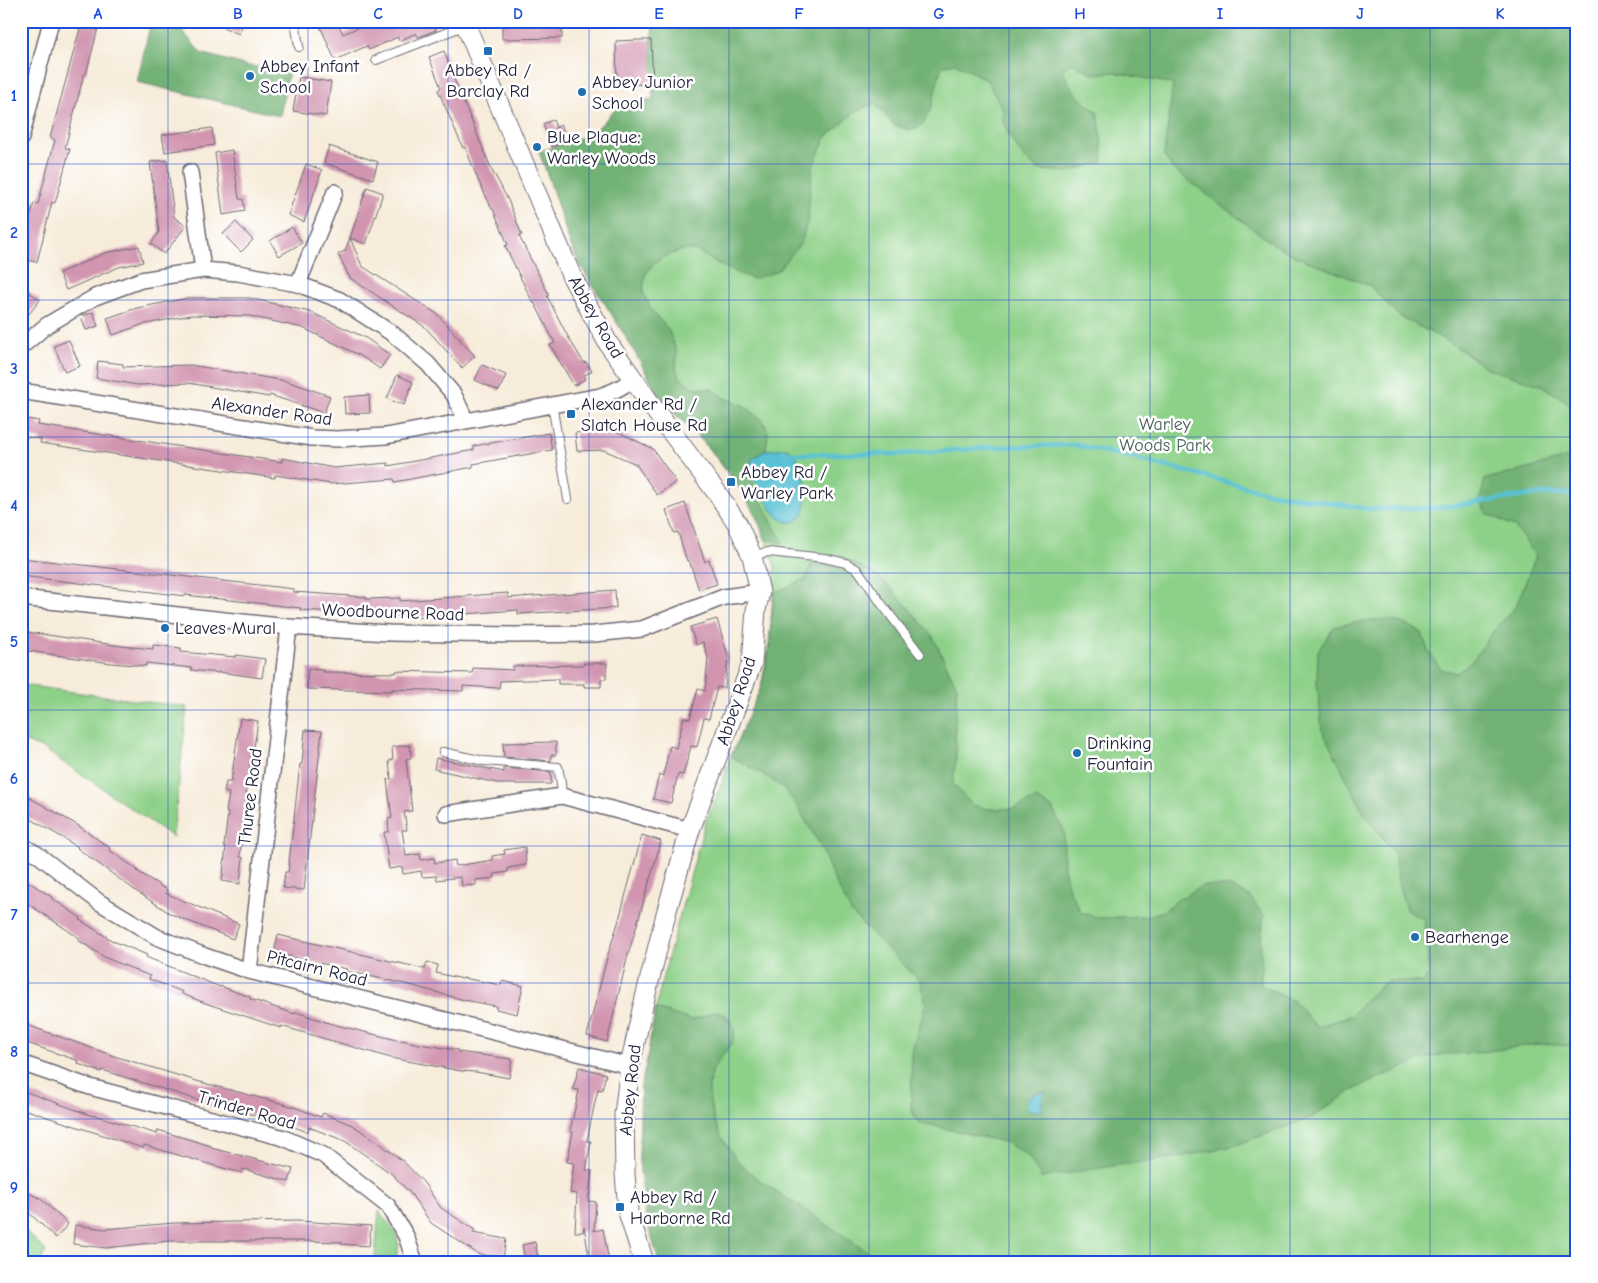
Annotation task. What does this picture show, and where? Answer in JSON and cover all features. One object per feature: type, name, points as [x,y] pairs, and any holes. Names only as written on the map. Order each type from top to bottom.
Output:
[{"type":"street","points":[[21,138],[51,21]]},
{"type":"street","name":"Abbey Road","points":[[465,23],[571,275],[608,343],[717,493],[736,523],[752,556],[760,592],[756,610],[752,663],[690,830],[667,910],[630,1066],[624,1115],[625,1174],[628,1212],[644,1262]]},
{"type":"street","points":[[190,172],[203,270]]},
{"type":"street","points":[[298,284],[334,192]]},
{"type":"street","points":[[21,347],[47,325],[95,297],[141,280],[203,270],[238,273],[298,284],[340,300],[393,334],[428,364],[454,395],[466,421]]},
{"type":"street","name":"Alexander Road","points":[[21,391],[312,438],[337,439],[386,436],[613,392],[633,379]]},
{"type":"street","name":"Woodbourne Road","points":[[21,598],[289,627],[389,633],[594,634],[642,629],[724,597],[760,592]]},
{"type":"street","name":"Thuree Road","points":[[249,970],[289,627]]},
{"type":"street","points":[[446,814],[562,796],[690,830]]},
{"type":"street","name":"Pitcairn Road","points":[[21,845],[37,854],[99,902],[158,937],[205,956],[249,970],[630,1066]]},
{"type":"street","name":"Trinder Road","points":[[21,1063],[90,1088],[284,1138],[323,1155],[388,1206],[406,1236],[415,1262]]},
{"type":"lane","points":[[295,21],[299,46]]},
{"type":"lane","points":[[376,60],[465,23]]},
{"type":"lane","points":[[552,404],[568,500]]},
{"type":"lane","points":[[752,556],[770,552],[815,556],[846,563],[858,570],[920,654]]},
{"type":"lane","points":[[442,752],[484,761],[558,767],[562,796]]},
{"type":"green space","points":[[151,21],[174,21],[201,53],[248,66],[289,70],[280,116],[137,82]]},
{"type":"green space","name":"Warley Woods Park","points":[[654,21],[1577,21],[1577,1262],[659,1262],[639,1162],[641,1086],[661,984],[705,823],[761,687],[769,644],[775,567],[758,518],[741,490],[699,437],[660,397],[634,350],[577,259],[539,152],[589,135],[615,110],[623,105],[653,100],[651,40]]},
{"type":"green space","points":[[654,21],[1577,21],[1577,408],[1541,385],[1488,369],[1449,342],[1399,316],[1370,286],[1295,256],[1273,244],[1172,168],[1164,155],[1173,84],[1114,72],[1094,74],[1071,63],[1062,69],[1075,93],[1097,111],[1103,162],[1068,172],[1040,170],[1024,158],[1009,136],[1003,121],[1003,110],[987,80],[955,63],[942,66],[928,114],[920,126],[910,130],[894,125],[875,103],[855,112],[826,137],[813,166],[808,219],[801,243],[777,271],[753,279],[724,267],[695,250],[682,250],[665,256],[653,265],[645,275],[643,292],[652,311],[668,329],[677,353],[676,369],[680,378],[693,387],[711,389],[725,398],[743,405],[763,420],[768,433],[766,450],[752,459],[749,472],[757,493],[783,543],[765,539],[753,511],[738,486],[710,449],[660,396],[585,274],[561,218],[539,152],[589,135],[615,110],[623,105],[653,100],[651,40]]},
{"type":"green space","points":[[1577,451],[1577,1046],[1538,1044],[1475,1053],[1443,1054],[1422,1059],[1354,1089],[1311,1118],[1233,1146],[1179,1157],[1041,1178],[1029,1157],[1008,1143],[918,1122],[911,1110],[911,1054],[926,1003],[920,981],[852,914],[832,875],[821,847],[796,804],[784,789],[731,756],[761,687],[767,664],[773,593],[806,579],[811,565],[823,555],[852,562],[873,573],[891,588],[932,635],[957,687],[956,757],[953,784],[972,805],[988,809],[1013,809],[1036,799],[1052,808],[1064,831],[1064,868],[1069,890],[1081,912],[1100,918],[1146,916],[1164,911],[1176,901],[1202,886],[1229,886],[1249,896],[1264,916],[1261,936],[1261,985],[1295,1002],[1317,1027],[1352,1015],[1366,999],[1387,981],[1423,982],[1429,974],[1424,919],[1407,911],[1399,887],[1394,853],[1364,813],[1322,730],[1317,682],[1318,651],[1334,627],[1357,622],[1390,620],[1422,633],[1428,651],[1441,669],[1457,673],[1474,659],[1491,634],[1516,606],[1536,556],[1515,527],[1486,513],[1480,499],[1485,479],[1521,471],[1575,455]]},
{"type":"green space","points":[[21,685],[187,707],[173,837],[44,749],[21,740]]},
{"type":"green space","points":[[656,1009],[691,1020],[715,1011],[727,1016],[735,1029],[732,1044],[713,1069],[709,1085],[714,1120],[722,1138],[736,1159],[755,1177],[883,1262],[659,1262],[646,1219],[639,1162],[641,1086]]},
{"type":"green space","points":[[379,1211],[392,1228],[397,1239],[398,1252],[395,1259],[375,1257]]},
{"type":"green space","points":[[21,1227],[46,1251],[40,1262],[21,1262]]},
{"type":"water","points":[[787,448],[795,454],[801,466],[806,484],[806,503],[803,515],[795,522],[787,522],[779,518],[771,509],[749,472],[752,459],[766,450]]},
{"type":"water","points":[[1041,1092],[1046,1093],[1042,1100],[1043,1110],[1032,1111],[1026,1107],[1029,1097]]},
{"type":"building","points":[[82,21],[100,21],[65,148],[70,149],[55,203],[52,202],[37,262],[21,259],[34,203],[38,204],[55,140],[50,138]]},
{"type":"building","points":[[208,21],[244,21],[239,34]]},
{"type":"building","points":[[318,21],[337,21],[343,34],[374,21],[441,21],[434,25],[436,30],[418,37],[416,33],[399,41],[398,37],[369,50],[367,46],[335,60]]},
{"type":"building","name":"Abbey Junior School","points":[[502,21],[562,21],[562,38],[502,39]]},
{"type":"building","points":[[651,40],[653,84],[617,85],[616,41]]},
{"type":"building","points":[[444,51],[494,175],[508,200],[522,235],[519,236],[567,335],[584,363],[586,362],[592,371],[583,376],[585,379],[574,386],[550,345],[555,343],[505,246],[508,245],[493,209],[479,182],[465,147],[463,148],[438,90],[441,88],[429,57]]},
{"type":"building","points":[[299,77],[331,82],[326,116],[293,111]]},
{"type":"building","points":[[553,120],[556,128],[561,125],[568,141],[552,147],[543,124]]},
{"type":"building","points":[[212,128],[214,145],[165,152],[162,135]]},
{"type":"building","points":[[329,146],[378,162],[373,179],[324,163]]},
{"type":"building","points":[[232,150],[239,199],[243,199],[245,211],[223,215],[215,153]]},
{"type":"building","points":[[167,160],[174,217],[186,226],[164,254],[151,244],[159,232],[150,162]]},
{"type":"building","points":[[306,164],[322,170],[304,222],[288,215]]},
{"type":"building","points":[[367,187],[383,193],[366,244],[350,238]]},
{"type":"building","points":[[236,222],[253,240],[241,252],[223,234]]},
{"type":"building","points":[[292,227],[302,243],[279,256],[270,241]]},
{"type":"building","points":[[350,238],[362,266],[437,314],[475,356],[462,368],[425,327],[350,278],[338,254],[345,251]]},
{"type":"building","points":[[139,246],[143,262],[119,267],[66,290],[59,273],[105,253]]},
{"type":"building","points":[[21,286],[40,300],[29,314],[21,308]]},
{"type":"building","points":[[188,298],[250,298],[310,312],[366,338],[390,355],[380,369],[361,356],[303,328],[249,316],[191,315],[141,325],[113,335],[107,318],[137,308]]},
{"type":"building","points":[[93,312],[98,326],[86,330],[81,317]]},
{"type":"building","points":[[69,340],[80,366],[65,372],[54,346]]},
{"type":"building","points":[[98,361],[123,364],[123,367],[190,365],[286,381],[330,396],[324,413],[270,395],[269,397],[188,383],[138,385],[96,378]]},
{"type":"building","points":[[482,365],[506,375],[499,391],[475,380]]},
{"type":"building","points":[[397,375],[413,382],[404,405],[387,399]]},
{"type":"building","points":[[369,395],[370,413],[345,414],[344,397]]},
{"type":"building","points":[[21,418],[39,421],[38,425],[282,462],[282,458],[334,468],[388,463],[388,466],[474,450],[474,446],[549,433],[552,450],[473,464],[473,467],[395,482],[394,479],[331,484],[275,475],[275,478],[40,443],[41,439],[21,436]]},
{"type":"building","points":[[610,428],[653,449],[676,482],[657,495],[636,464],[604,450],[577,451],[575,433]]},
{"type":"building","points":[[685,503],[705,562],[709,560],[717,584],[699,590],[678,532],[674,533],[666,510]]},
{"type":"building","points":[[21,558],[294,589],[294,592],[366,597],[366,599],[400,598],[400,601],[508,593],[508,598],[615,590],[616,608],[518,614],[518,610],[410,618],[409,616],[374,617],[336,614],[336,612],[300,610],[301,608],[21,576]]},
{"type":"building","points":[[717,619],[728,656],[725,688],[717,687],[709,719],[704,718],[697,747],[691,746],[683,775],[678,774],[671,803],[653,799],[659,775],[663,776],[670,746],[676,748],[684,717],[690,719],[698,689],[705,691],[708,658],[703,642],[696,645],[690,627]]},
{"type":"building","points":[[21,631],[121,646],[153,649],[153,645],[181,648],[181,652],[236,657],[236,655],[265,659],[262,678],[146,663],[146,666],[111,663],[21,650]]},
{"type":"building","points":[[584,663],[607,663],[606,679],[601,679],[601,687],[584,687],[584,684],[558,684],[558,679],[500,681],[499,688],[463,686],[463,691],[307,689],[308,669],[323,670],[323,672],[472,673],[473,668],[513,670],[513,666],[584,665]]},
{"type":"building","points":[[240,718],[258,721],[254,747],[252,746],[243,823],[240,857],[243,858],[240,884],[222,881],[229,793],[224,792],[226,782],[231,782]]},
{"type":"building","points":[[305,730],[322,731],[304,890],[283,888],[285,872],[288,872]]},
{"type":"building","points":[[556,742],[556,755],[551,755],[551,761],[504,757],[503,743]]},
{"type":"building","points":[[410,745],[411,758],[406,759],[412,811],[404,812],[407,830],[402,830],[406,856],[420,854],[421,860],[434,858],[435,863],[455,860],[456,866],[493,860],[492,856],[505,854],[504,850],[525,847],[526,865],[508,868],[508,872],[494,874],[495,878],[476,880],[476,885],[462,886],[461,877],[437,880],[436,876],[422,877],[421,871],[403,874],[402,867],[389,869],[384,832],[389,832],[388,819],[392,818],[387,780],[391,779],[389,761],[393,760],[392,747]]},
{"type":"building","points":[[436,758],[504,772],[504,768],[551,772],[551,784],[501,784],[434,769]]},
{"type":"building","points":[[25,795],[79,826],[110,848],[109,850],[137,871],[167,890],[165,893],[239,924],[233,939],[171,914],[136,891],[78,847],[21,813],[21,802]]},
{"type":"building","points":[[642,835],[661,841],[627,959],[607,1042],[587,1036]]},
{"type":"building","points":[[21,877],[81,918],[80,920],[113,941],[147,955],[146,957],[250,997],[250,999],[295,1014],[296,1012],[332,1024],[401,1041],[458,1050],[458,1052],[512,1059],[509,1078],[391,1058],[281,1026],[281,1028],[182,994],[183,992],[149,979],[150,976],[106,958],[21,899]]},
{"type":"building","points":[[278,935],[425,969],[427,962],[438,965],[436,973],[463,979],[501,985],[502,981],[523,986],[517,1014],[496,1009],[496,1006],[464,1000],[410,985],[346,971],[347,969],[274,953]]},
{"type":"building","points":[[24,1024],[114,1056],[200,1082],[291,1106],[321,1117],[323,1113],[352,1125],[404,1162],[424,1183],[441,1208],[475,1230],[473,1233],[506,1239],[503,1258],[478,1254],[431,1223],[411,1194],[392,1174],[345,1141],[309,1127],[308,1132],[283,1123],[78,1064],[79,1061],[21,1041],[21,1030]]},
{"type":"building","points":[[579,1067],[606,1074],[602,1090],[598,1089],[593,1111],[587,1141],[591,1141],[586,1170],[592,1171],[588,1201],[596,1202],[594,1231],[603,1229],[609,1262],[590,1262],[584,1227],[583,1232],[575,1232],[577,1194],[570,1193],[574,1163],[567,1162],[573,1132],[570,1131],[579,1090],[573,1089]]},
{"type":"building","points":[[21,1090],[93,1116],[157,1134],[158,1130],[211,1146],[211,1148],[293,1169],[289,1182],[243,1169],[242,1173],[144,1145],[143,1148],[50,1118],[21,1108]]},
{"type":"building","points":[[21,1190],[40,1198],[68,1224],[56,1238],[27,1211],[21,1209]]},
{"type":"building","points":[[299,1221],[371,1226],[369,1246],[341,1244],[342,1242],[305,1241],[169,1241],[106,1248],[73,1244],[75,1225],[105,1229],[174,1223]]},
{"type":"building","points":[[535,1242],[538,1257],[525,1259],[522,1245]]},
{"type":"waterway","points":[[792,454],[904,454],[998,447],[1075,445],[1126,456],[1266,492],[1368,509],[1435,508],[1541,494],[1577,494]]},
{"type":"place","name":"Abbey Rd / Barclay Rd","points":[[488,51]]},
{"type":"place","name":"Abbey Infant School","points":[[250,76]]},
{"type":"place","name":"Abbey Junior School","points":[[582,92]]},
{"type":"place","name":"Blue Plaque: Warley Woods","points":[[537,147]]},
{"type":"place","name":"Alexander Rd / Slatch House Rd","points":[[571,414]]},
{"type":"place","name":"Abbey Rd / Warley Park","points":[[731,482]]},
{"type":"place","name":"Leaves Mural","points":[[165,628]]},
{"type":"place","name":"Drinking Fountain","points":[[1077,753]]},
{"type":"place","name":"Bearhenge","points":[[1415,937]]},
{"type":"place","name":"Abbey Rd / Harborne Rd","points":[[620,1207]]}]
